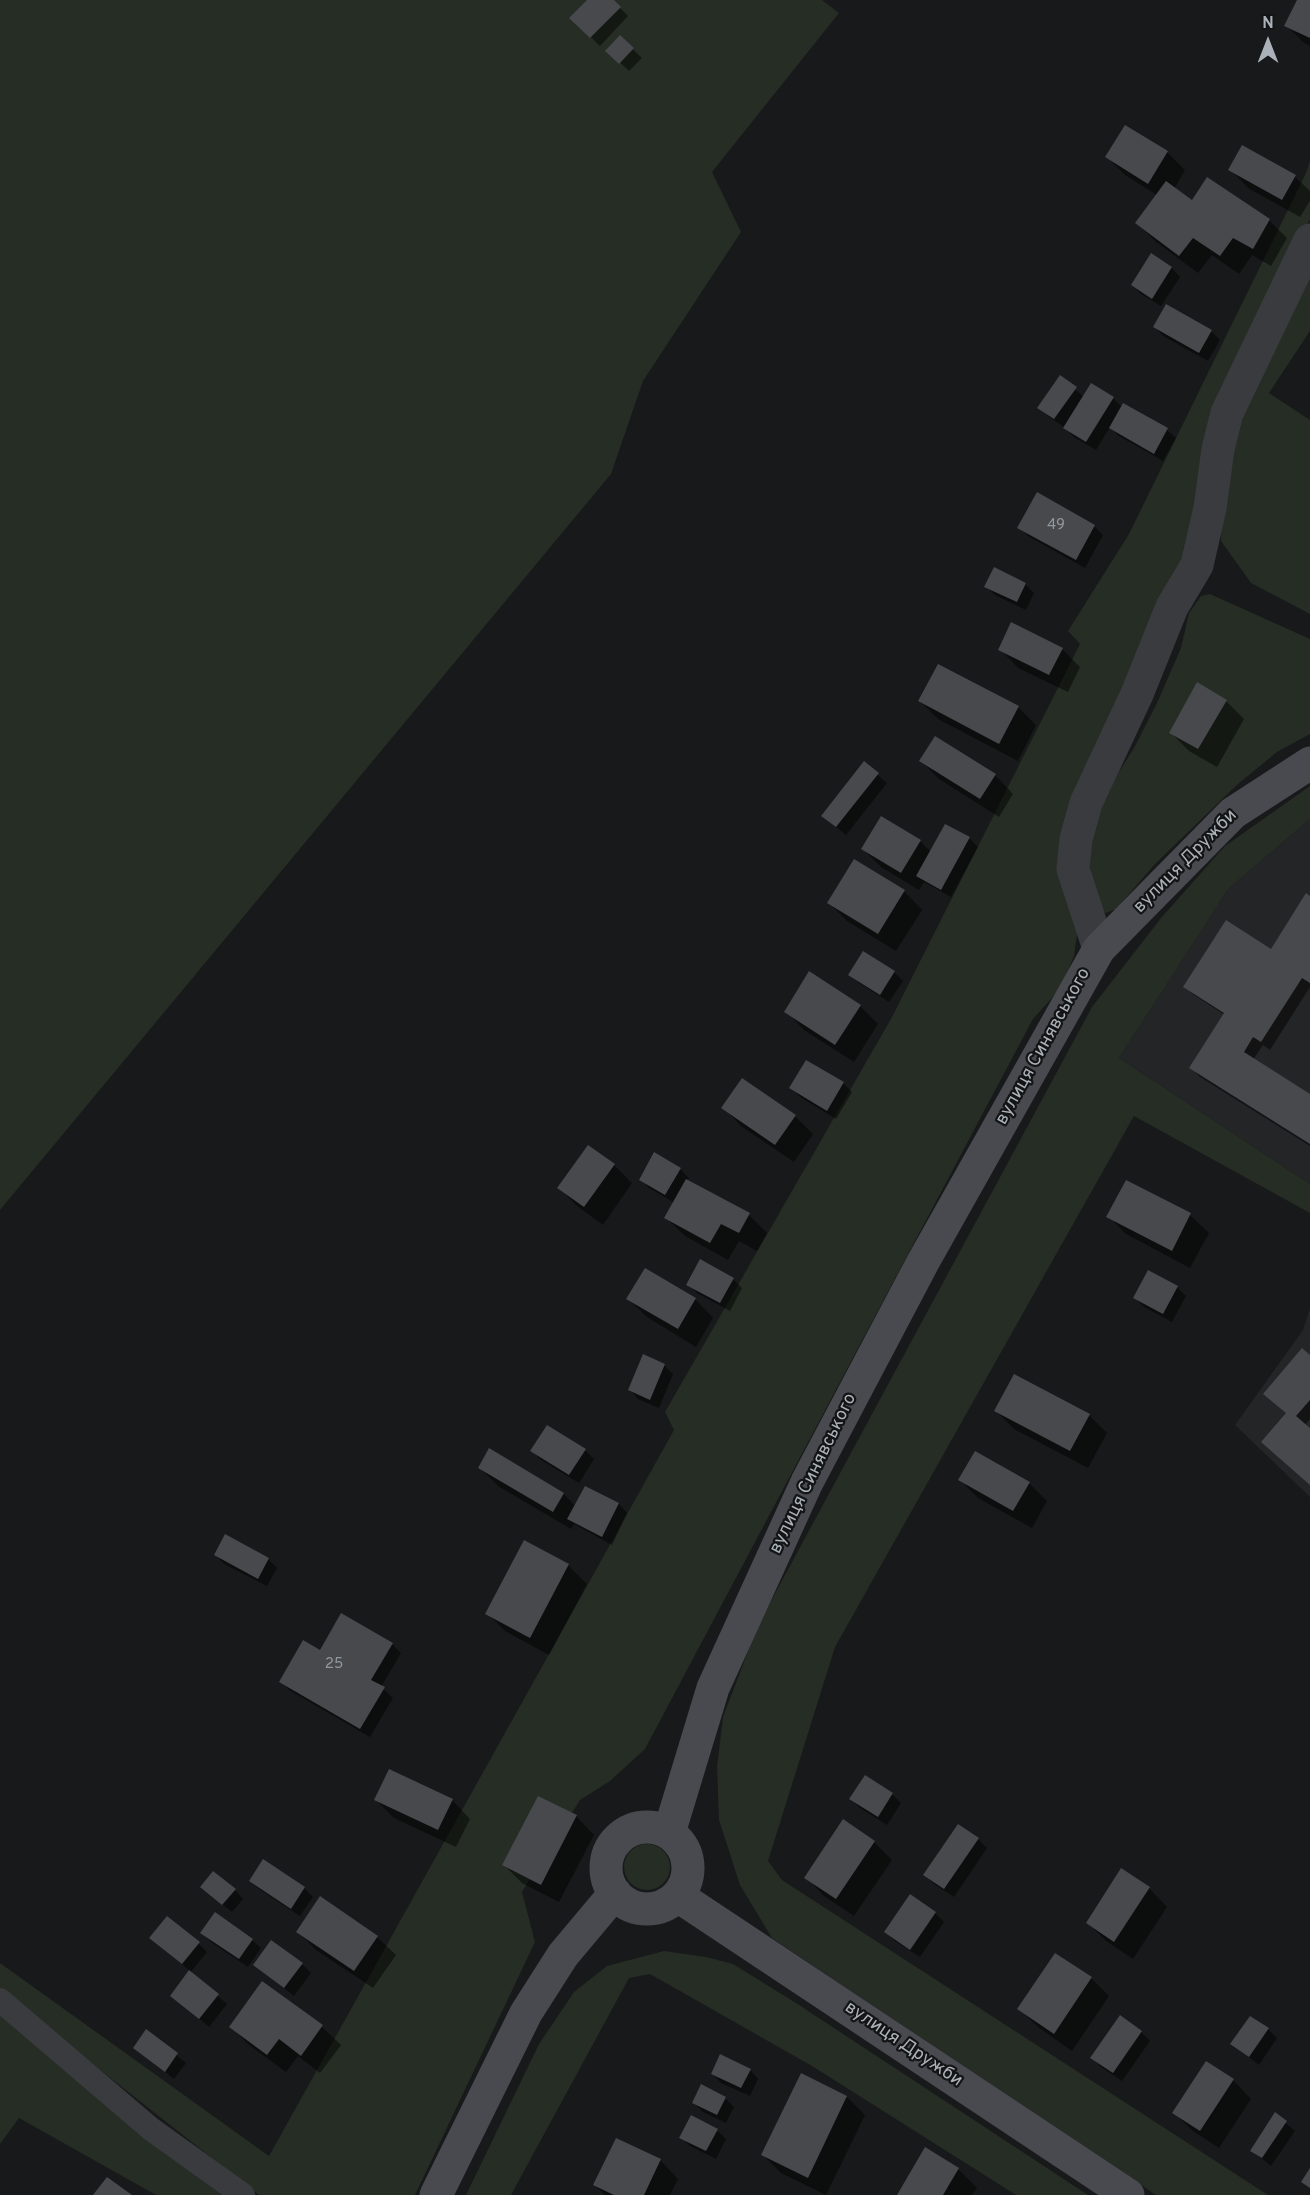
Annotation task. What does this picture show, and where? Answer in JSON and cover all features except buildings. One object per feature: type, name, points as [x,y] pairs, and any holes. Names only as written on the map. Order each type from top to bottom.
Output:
[{"type":"street","name":"вулиця Синявського","points":[[669,1833],[713,1688],[807,1482],[923,1262],[1099,949],[1073,869],[1076,839],[1084,812],[1137,694],[1172,607],[1197,565],[1210,507],[1218,449],[1227,413],[1310,240]]},
{"type":"street","name":"вулиця Дружби","points":[[1099,949],[1233,813],[1310,763]]},
{"type":"street","points":[[642,1827],[656,1828],[669,1833],[680,1842],[686,1856],[688,1870],[686,1883],[678,1896],[653,1909],[638,1908],[625,1902],[615,1893],[608,1880],[606,1866],[609,1852],[617,1840],[628,1832],[642,1827]]},
{"type":"street","points":[[436,2195],[526,2013],[563,1955],[615,1893]]},
{"type":"street","name":"вулиця Дружби","points":[[678,1896],[1128,2195]]},
{"type":"lane","points":[[0,2001],[151,2129],[243,2195]]},
{"type":"shaded area","points":[[0,0],[822,0],[839,13],[712,172],[741,232],[643,381],[611,474],[0,1210]]},
{"type":"shaded area","points":[[1310,161],[1310,219],[1248,341],[1187,548],[1060,836],[1078,927],[1074,956],[1061,988],[1033,1019],[645,1749],[610,1781],[580,1800],[522,1892],[535,1942],[415,2195],[259,2195],[0,1991],[0,1963],[269,2156],[674,1430],[665,1412],[892,1017],[1080,644],[1068,631],[1129,534]]},
{"type":"shaded area","points":[[1310,263],[1310,331],[1269,393],[1310,420],[1310,614],[1251,583],[1221,541],[1221,499],[1244,413]]},
{"type":"shaded area","points":[[1210,594],[1310,639],[1310,734],[1277,752],[1238,784],[1155,864],[1116,909],[1106,913],[1103,911],[1092,881],[1089,861],[1095,822],[1117,775],[1157,703],[1181,648],[1189,613],[1201,596]]},
{"type":"shaded area","points":[[1310,786],[1310,819],[1229,888],[1119,1058],[1310,1184],[1310,1213],[1134,1116],[835,1647],[768,1861],[782,1880],[1268,2195],[1156,2195],[772,1938],[740,1885],[719,1820],[717,1767],[723,1717],[758,1625],[1092,1007],[1161,918],[1225,846]]},
{"type":"shaded area","points":[[1310,819],[1310,1184],[1119,1058],[1229,888]]},
{"type":"shaded area","points":[[1310,1308],[1310,1497],[1235,1425],[1303,1330]]},
{"type":"shaded area","points":[[647,1844],[663,1851],[670,1867],[663,1883],[647,1890],[631,1883],[624,1867],[631,1851]]},
{"type":"shaded area","points":[[664,1951],[706,1957],[733,1964],[1088,2195],[1016,2195],[812,2066],[650,1974],[629,1978],[511,2195],[466,2195],[539,2044],[574,1992],[607,1966]]},
{"type":"shaded area","points":[[0,2006],[232,2195],[156,2195],[19,2118],[0,2144]]}]
